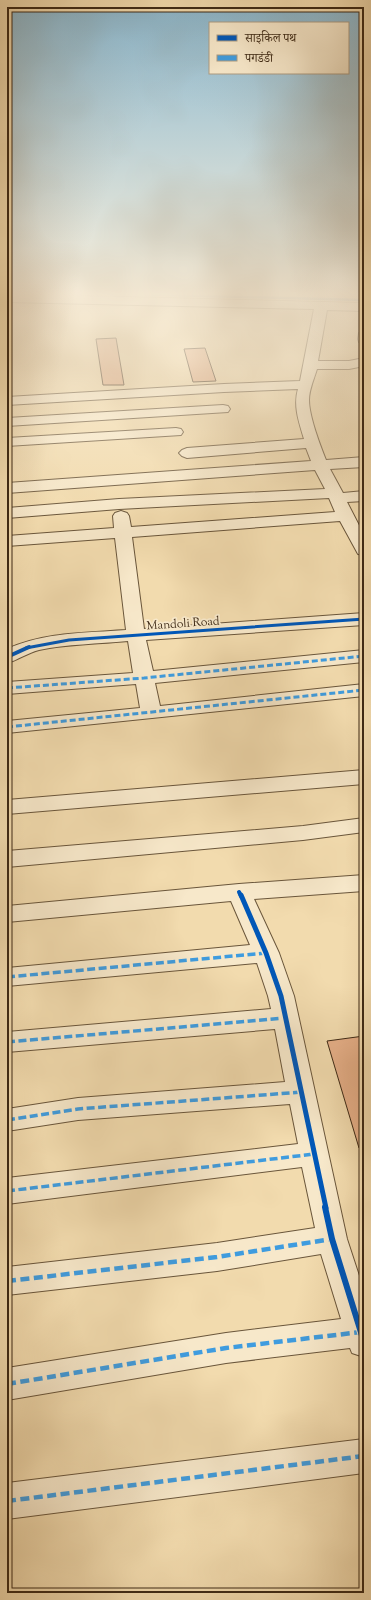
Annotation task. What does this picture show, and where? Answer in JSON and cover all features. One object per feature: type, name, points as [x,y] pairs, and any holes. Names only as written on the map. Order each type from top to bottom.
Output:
[{"type":"street","points":[[310,368],[302,399],[312,442],[320,464],[345,516],[364,550]]},
{"type":"street","points":[[176,432],[9,442],[11,401],[224,388],[305,386]]},
{"type":"street","points":[[9,422],[222,409]]},
{"type":"street","points":[[187,453],[312,442]]},
{"type":"street","points":[[7,488],[320,464],[364,462]]},
{"type":"street","points":[[114,480],[124,531],[136,636],[151,714]]},
{"type":"street","points":[[7,513],[119,504],[364,496]]},
{"type":"street","points":[[7,540],[345,516]]},
{"type":"street","name":"Mandoli Road","points":[[7,657],[19,650],[69,640],[364,619]]},
{"type":"street","points":[[7,647],[39,645]]},
{"type":"street","points":[[7,688],[144,678],[364,656]]},
{"type":"street","points":[[7,727],[151,714],[364,690]]},
{"type":"street","points":[[7,807],[364,777]]},
{"type":"street","points":[[7,859],[303,833],[364,825]]},
{"type":"street","points":[[7,914],[239,892],[364,883]]},
{"type":"street","points":[[7,1384],[226,1348],[363,1337],[332,1239],[281,996],[266,953],[239,892]]},
{"type":"street","points":[[7,978],[266,953]]},
{"type":"street","points":[[7,1042],[285,1018]]},
{"type":"street","points":[[7,1120],[78,1109],[302,1092]]},
{"type":"street","points":[[7,1191],[314,1154]]},
{"type":"street","points":[[7,1281],[217,1257],[332,1239]]},
{"type":"street","points":[[7,1501],[364,1456]]},
{"type":"building","points":[[100,368],[121,368],[124,385],[103,385]]},
{"type":"building","points":[[189,368],[212,368],[216,381],[193,382]]},
{"type":"building","points":[[364,1036],[364,1147],[359,1148],[327,1041]]},
{"type":"marked path","points":[[7,688],[144,678],[364,656]]},
{"type":"marked path","points":[[7,727],[364,690]]},
{"type":"marked path","points":[[7,977],[266,953]]},
{"type":"marked path","points":[[7,1042],[285,1018]]},
{"type":"marked path","points":[[7,1120],[78,1109],[302,1092]]},
{"type":"marked path","points":[[7,1191],[314,1154]]},
{"type":"marked path","points":[[7,1281],[217,1257],[332,1239]]},
{"type":"marked path","points":[[7,1384],[226,1348],[361,1332]]},
{"type":"marked path","points":[[7,1501],[364,1456]]},
{"type":"cycle path","points":[[7,657],[29,647],[69,640],[364,619]]},
{"type":"cycle path","points":[[239,892],[266,953],[281,996],[332,1239],[364,1342]]}]
